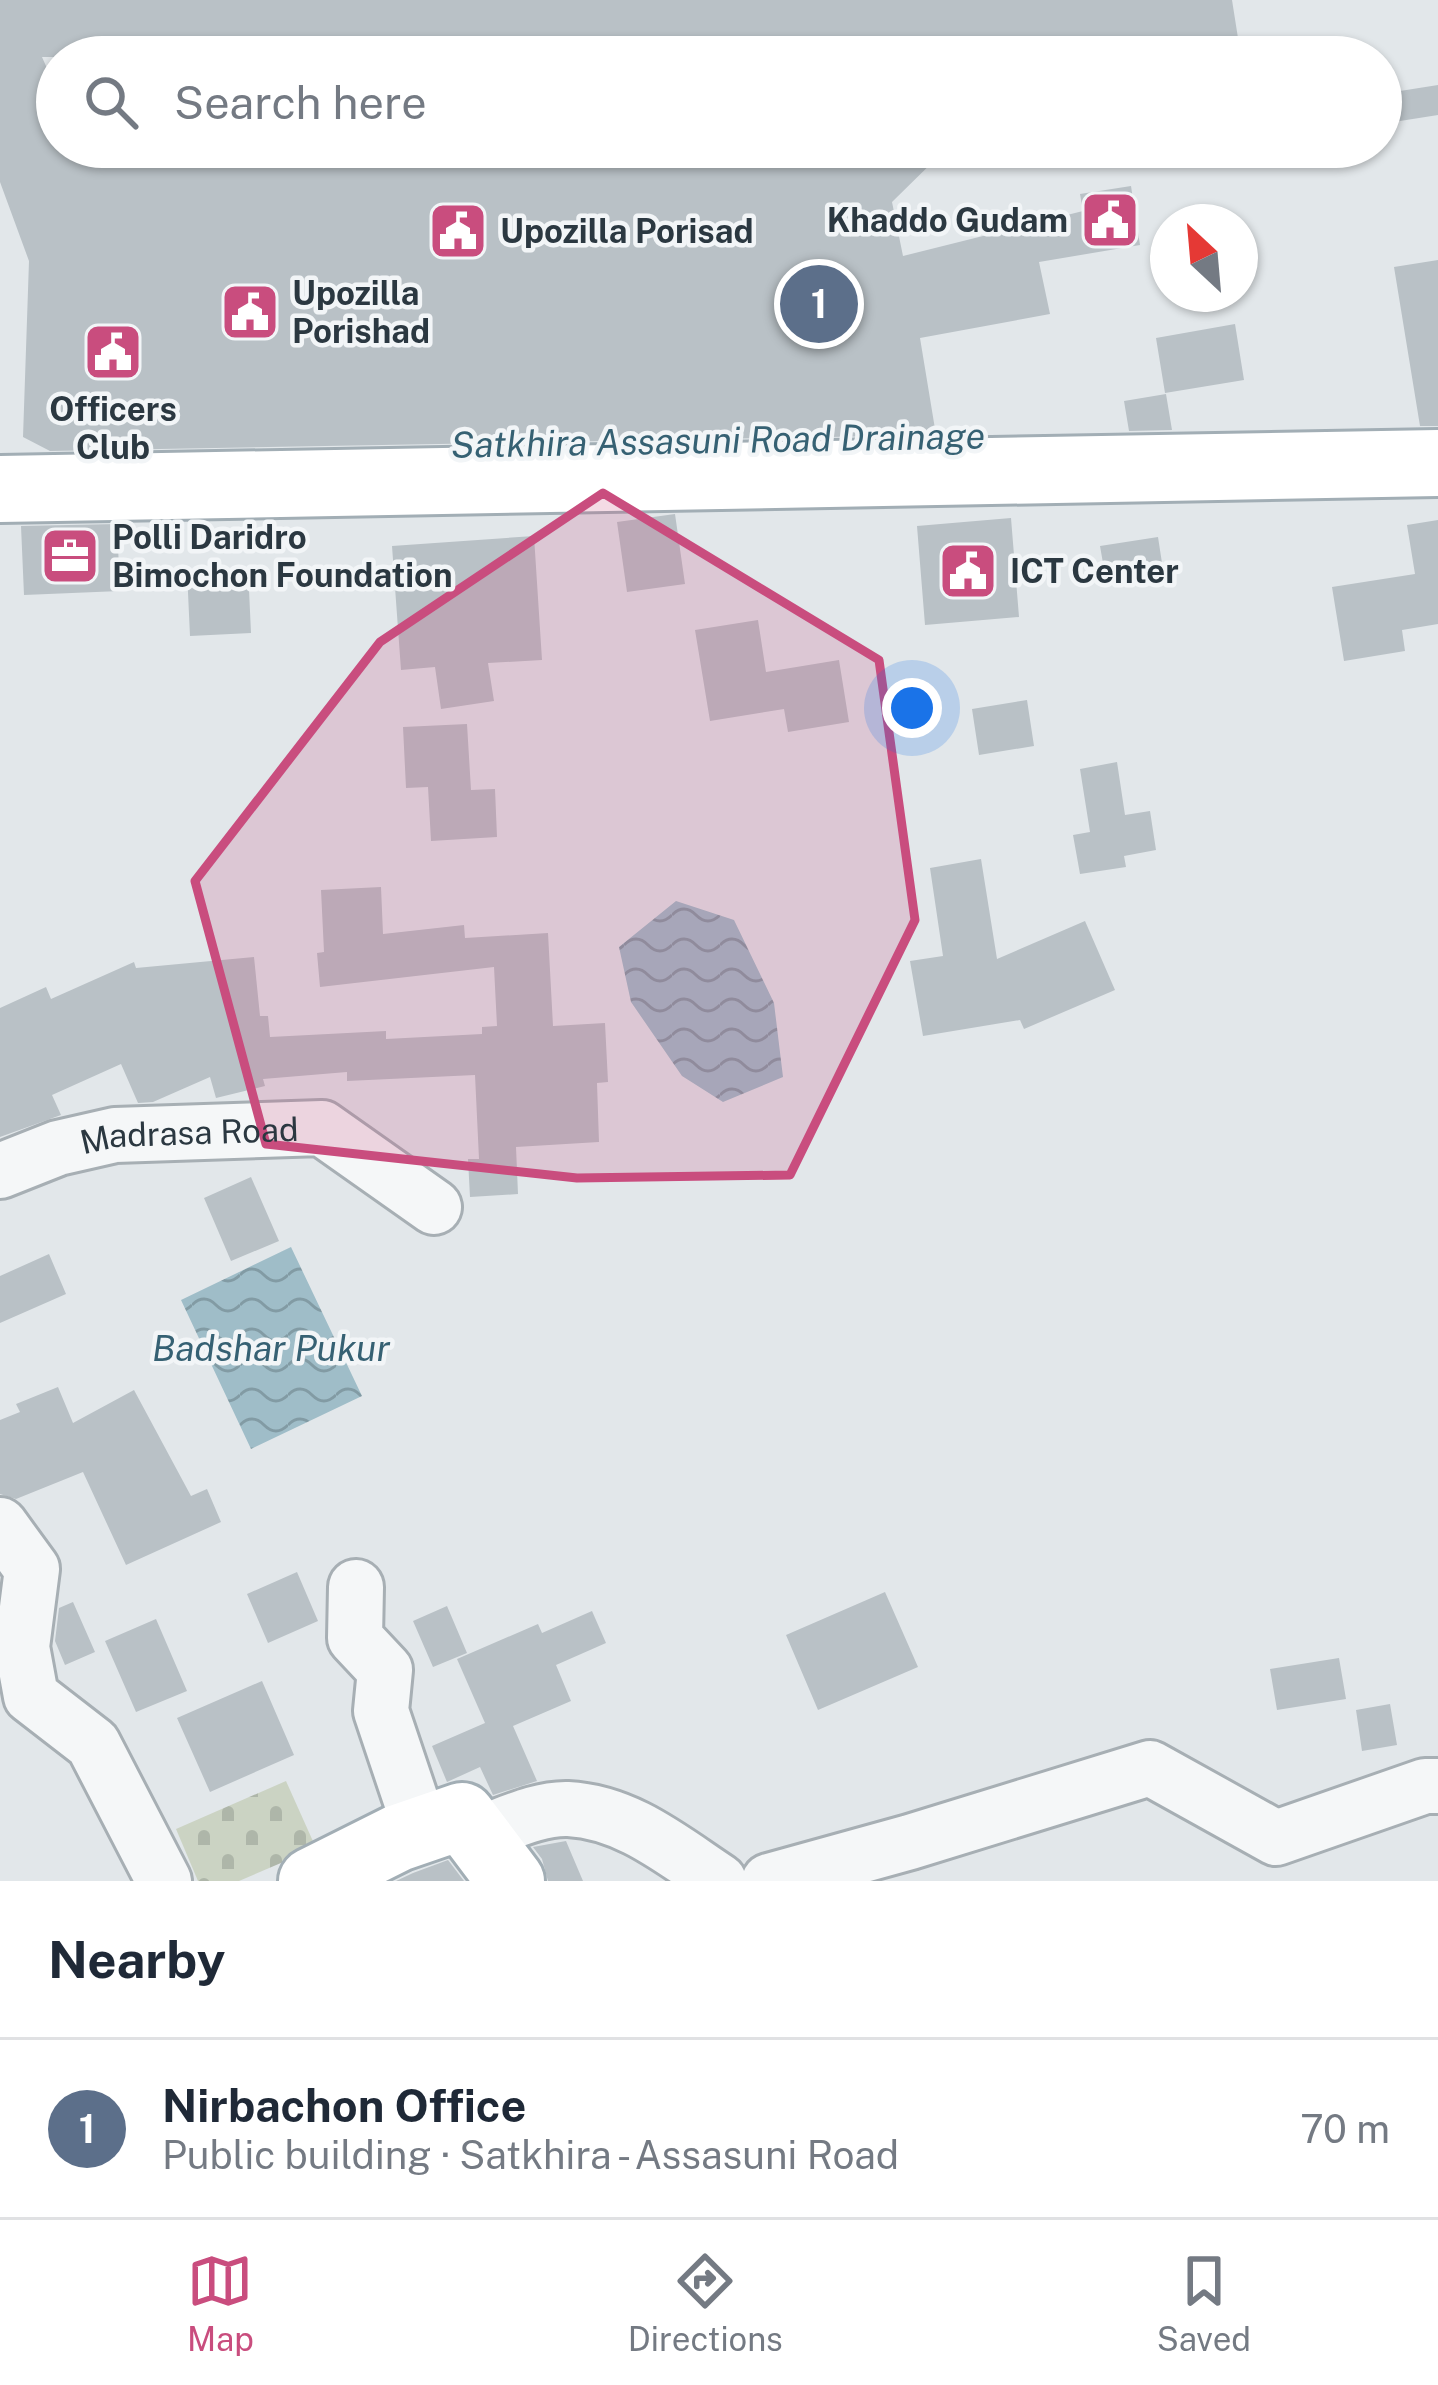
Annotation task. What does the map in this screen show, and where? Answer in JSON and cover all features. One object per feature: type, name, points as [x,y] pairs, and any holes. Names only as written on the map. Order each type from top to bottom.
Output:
[{"type":"main road","points":[[0,489],[1438,463]]},
{"type":"main road","points":[[312,1881],[470,1848]]},
{"type":"street","name":"Madrasa Road","points":[[0,1172],[58,1148],[116,1135],[322,1128],[434,1207]]},
{"type":"street","points":[[0,1525],[32,1569],[22,1647],[31,1696],[93,1744],[164,1881]]},
{"type":"street","points":[[356,1587],[355,1638],[385,1670],[381,1712],[470,1848],[537,1814],[567,1809],[628,1822],[719,1881]]},
{"type":"street","points":[[769,1881],[910,1843],[1150,1768],[1276,1838],[1425,1786],[1438,1786]]},
{"type":"highlighted area","points":[[603,493],[879,660],[915,920],[790,1175],[577,1178],[266,1144],[195,881],[380,642]]},
{"type":"green space","points":[[286,1781],[316,1848],[239,1881],[198,1881],[176,1829]]},
{"type":"water","points":[[676,901],[734,920],[774,1003],[783,1077],[723,1102],[682,1076],[631,1002],[619,947]]},
{"type":"water","name":"Badshar Pukur","points":[[291,1247],[362,1396],[251,1449],[181,1300]]},
{"type":"building","name":"Upozilla Porisad","points":[[0,0],[1232,0],[1238,36],[36,36],[36,168],[927,168],[892,202],[903,256],[1083,211],[1080,194],[1131,186],[1140,245],[1039,262],[1050,314],[920,338],[936,435],[50,451],[23,437],[29,261],[0,182]]},
{"type":"building","points":[[1438,85],[1438,115],[1402,121],[1402,91]]},
{"type":"building","points":[[1438,260],[1438,426],[1420,426],[1394,267]]},
{"type":"building","points":[[1235,324],[1244,380],[1165,393],[1156,338]]},
{"type":"building","points":[[1166,394],[1172,430],[1129,431],[1124,401]]},
{"type":"building","points":[[675,514],[685,584],[627,592],[617,522]]},
{"type":"building","name":"ICT Center","points":[[1011,518],[1019,617],[925,625],[917,526]]},
{"type":"building","points":[[1438,520],[1438,624],[1402,630],[1405,651],[1344,661],[1332,587],[1415,574],[1407,525]]},
{"type":"building","name":"Polli Daridro Bimochon Foundation","points":[[117,524],[120,591],[24,595],[21,526]]},
{"type":"building","points":[[534,536],[542,660],[488,663],[494,701],[441,709],[435,667],[401,670],[392,546]]},
{"type":"building","points":[[1158,537],[1164,576],[1107,586],[1100,546]]},
{"type":"building","points":[[248,568],[251,633],[190,636],[187,571]]},
{"type":"building","points":[[758,620],[766,672],[839,660],[849,722],[788,732],[784,709],[710,721],[695,630]]},
{"type":"building","points":[[1027,700],[1034,746],[979,755],[972,709]]},
{"type":"building","points":[[467,724],[471,790],[495,789],[497,837],[431,841],[428,787],[406,788],[403,727]]},
{"type":"building","points":[[1117,762],[1125,815],[1150,811],[1156,850],[1124,856],[1126,867],[1080,874],[1073,835],[1090,832],[1080,769]]},
{"type":"building","points":[[981,859],[997,959],[1085,921],[1115,990],[1024,1029],[1020,1020],[923,1036],[910,961],[943,956],[930,868]]},
{"type":"building","points":[[381,887],[383,934],[464,925],[465,938],[548,933],[553,1026],[605,1023],[608,1082],[597,1083],[599,1142],[516,1147],[518,1194],[470,1197],[468,1159],[479,1159],[475,1075],[347,1081],[347,1072],[263,1079],[265,1086],[216,1098],[210,1077],[153,1102],[138,1103],[121,1064],[52,1095],[61,1115],[0,1137],[0,1008],[46,987],[51,999],[134,962],[136,968],[254,957],[260,1016],[268,1016],[270,1037],[386,1031],[386,1039],[482,1034],[482,1027],[497,1026],[494,967],[320,987],[317,953],[324,952],[321,890]]},
{"type":"building","points":[[251,1177],[279,1241],[231,1261],[204,1198]]},
{"type":"building","points":[[49,1254],[66,1294],[0,1323],[0,1276]]},
{"type":"building","points":[[58,1387],[73,1423],[134,1390],[191,1496],[207,1489],[221,1522],[126,1565],[83,1472],[16,1499],[0,1494],[0,1420],[20,1412],[16,1404]]},
{"type":"building","points":[[297,1572],[318,1621],[268,1643],[247,1594]]},
{"type":"building","points":[[885,1592],[918,1667],[818,1710],[786,1635]]},
{"type":"building","points":[[73,1602],[95,1652],[65,1665],[55,1641],[59,1608]]},
{"type":"building","points":[[447,1606],[467,1653],[433,1667],[413,1621]]},
{"type":"building","points":[[592,1611],[606,1643],[556,1665],[571,1701],[513,1726],[537,1781],[493,1795],[480,1767],[447,1782],[432,1746],[485,1723],[457,1659],[538,1624],[542,1633]]},
{"type":"building","points":[[156,1619],[187,1691],[136,1712],[105,1641]]},
{"type":"building","points":[[1339,1658],[1346,1699],[1277,1710],[1270,1669]]},
{"type":"building","points":[[262,1681],[294,1755],[210,1792],[177,1718]]},
{"type":"building","points":[[1390,1704],[1397,1745],[1362,1751],[1356,1710]]},
{"type":"building","points":[[566,1841],[583,1881],[548,1881],[533,1847]]},
{"type":"building","points":[[448,1860],[464,1881],[396,1881],[413,1873]]},
{"type":"place","name":"Khaddo Gudam","points":[[1110,220]]},
{"type":"place","name":"Upozilla Porisad","points":[[458,231]]},
{"type":"place","name":"Nirbachon Office","points":[[819,304]]},
{"type":"place","name":"Upozilla Porishad","points":[[250,312]]},
{"type":"place","name":"Officers Club","points":[[113,352]]},
{"type":"place","name":"Polli Daridro Bimochon Foundation","points":[[70,556]]},
{"type":"place","name":"ICT Center","points":[[968,571]]},
{"type":"water label","name":"Satkhira Assasuni Road Drainage","points":[[718,440]]}]
